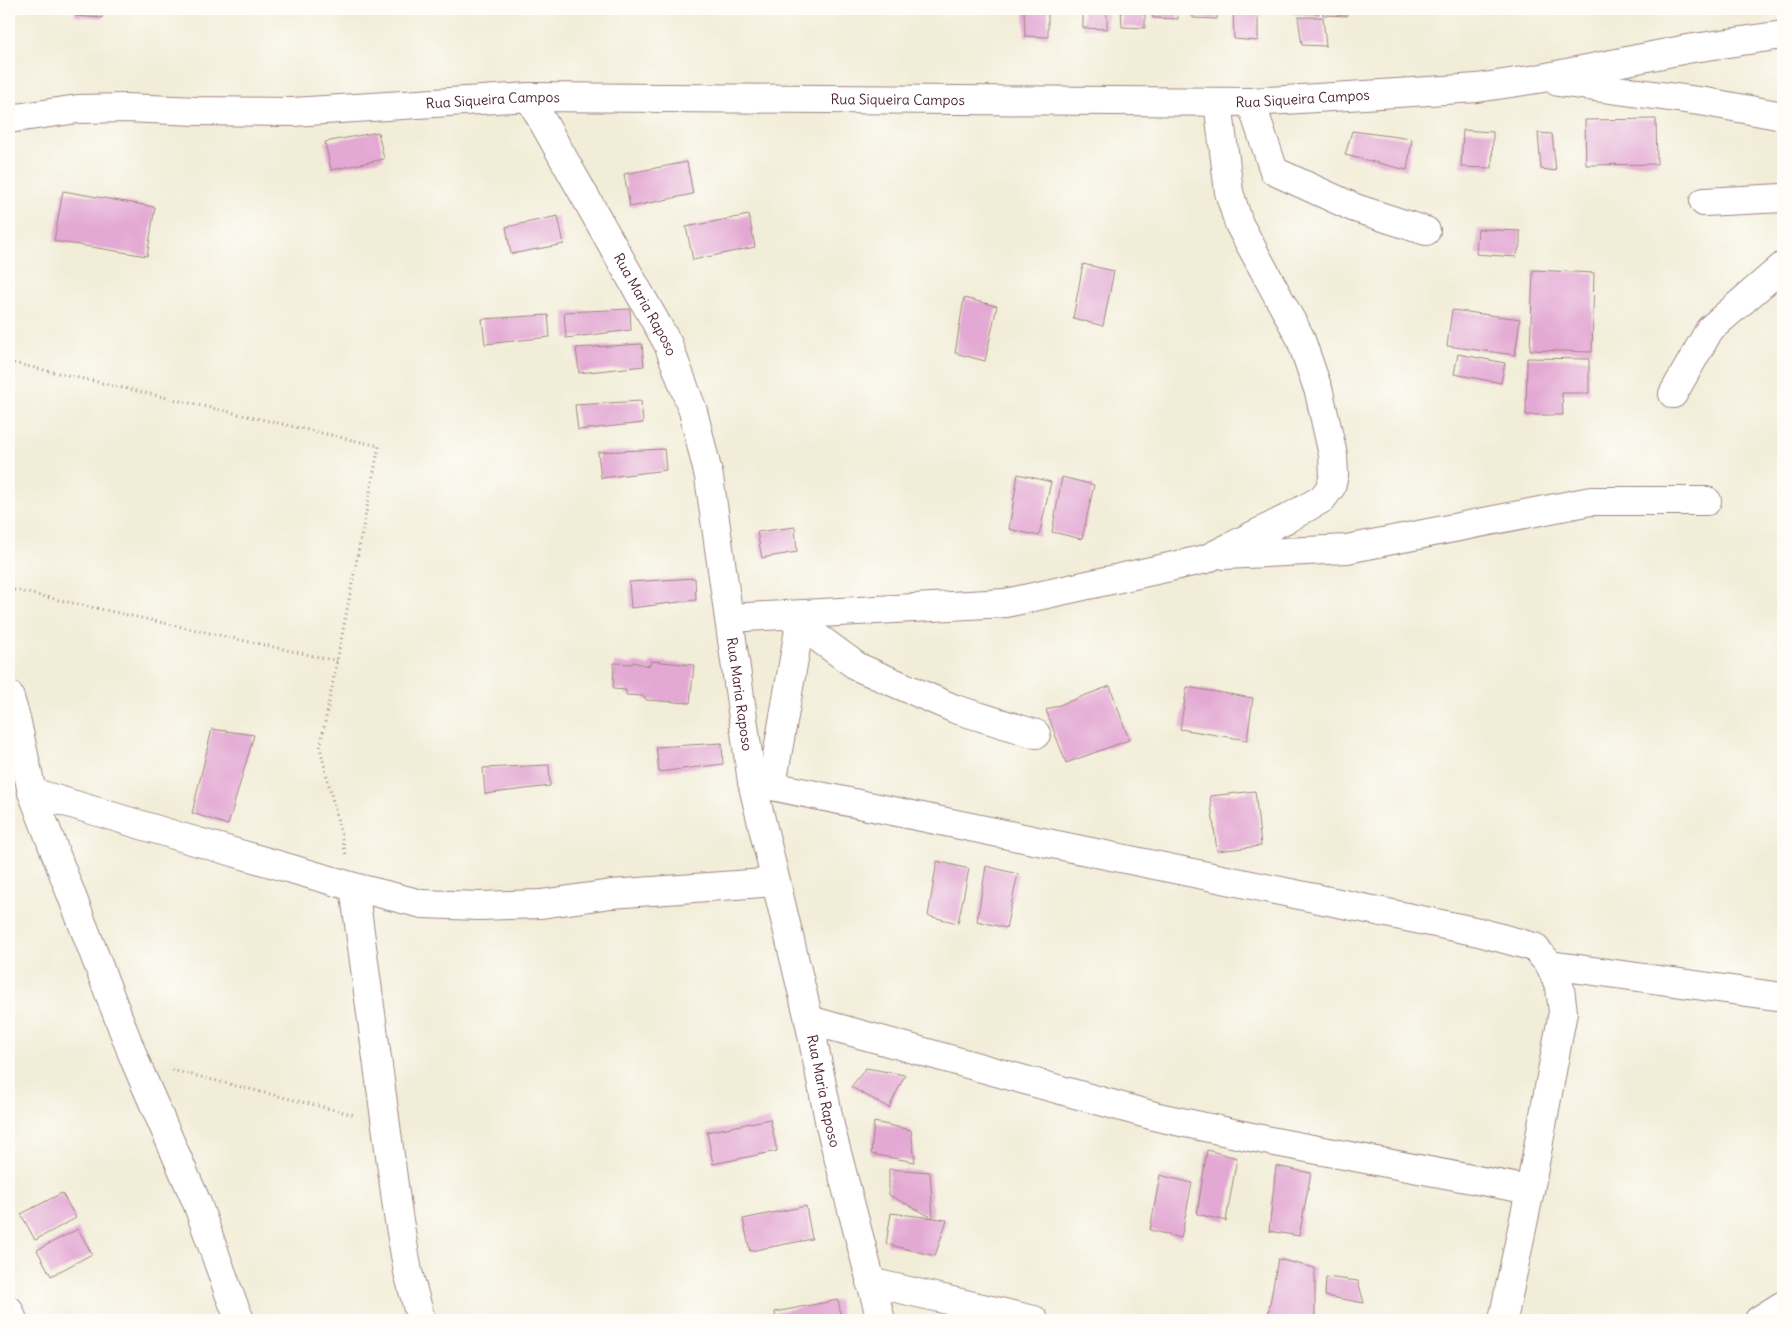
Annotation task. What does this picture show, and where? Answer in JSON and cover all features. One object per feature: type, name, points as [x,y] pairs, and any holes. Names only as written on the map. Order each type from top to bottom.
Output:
[{"type":"street","name":"Rua Siqueira Campos","points":[[9,119],[78,109],[125,108],[293,112],[528,97],[1250,102],[1477,88],[1537,79],[1687,49],[1783,35]]},
{"type":"street","points":[[1537,79],[1706,102],[1783,116]]},
{"type":"street","name":"Rua Maria Raposo","points":[[528,97],[671,353],[693,411],[709,477],[729,618],[762,784],[776,882],[809,1020],[831,1130],[881,1320]]},
{"type":"street","points":[[729,618],[794,620],[1006,604],[1206,559],[1322,499],[1330,487],[1334,474],[1331,446],[1320,392],[1300,338],[1239,224],[1229,192],[1218,102]]},
{"type":"street","points":[[1250,102],[1274,171],[1355,208],[1426,231]]},
{"type":"street","points":[[1704,202],[1783,198]]},
{"type":"street","points":[[1673,394],[1710,328],[1783,266]]},
{"type":"street","points":[[1215,555],[1347,550],[1591,501],[1707,501]]},
{"type":"street","points":[[794,620],[858,667],[955,708],[1036,734]]},
{"type":"street","points":[[794,620],[762,784],[1479,932],[1534,947],[1550,965],[1560,988],[1563,1012],[1530,1190],[1503,1320]]},
{"type":"street","points":[[11,711],[32,792],[135,1062],[197,1202],[240,1320]]},
{"type":"street","points":[[32,792],[354,887],[422,904],[480,906],[541,904],[611,894],[776,882]]},
{"type":"street","points":[[354,887],[398,1215],[408,1272],[421,1320]]},
{"type":"street","points":[[1550,965],[1783,997]]},
{"type":"street","points":[[809,1020],[1158,1117],[1270,1141],[1530,1190]]},
{"type":"street","points":[[870,1282],[1034,1320]]},
{"type":"street","points":[[1759,1320],[1783,1305]]},
{"type":"street","points":[[9,1310],[13,1320]]},
{"type":"path","points":[[9,362],[378,446],[320,748],[354,887]]},
{"type":"path","points":[[9,589],[337,661]]},
{"type":"path","points":[[135,1062],[385,1122]]},
{"type":"building","points":[[75,9],[102,9],[102,18],[75,16]]},
{"type":"building","points":[[390,9],[419,9],[419,10],[391,14]]},
{"type":"building","points":[[1024,9],[1048,9],[1048,37],[1025,36]]},
{"type":"building","points":[[1083,9],[1107,9],[1107,29],[1083,28]]},
{"type":"building","points":[[1121,9],[1145,9],[1145,28],[1122,27]]},
{"type":"building","points":[[1152,9],[1177,9],[1178,19],[1153,18]]},
{"type":"building","points":[[1193,9],[1217,9],[1217,19],[1193,18]]},
{"type":"building","points":[[1233,9],[1258,9],[1258,41],[1234,39]]},
{"type":"building","points":[[1295,9],[1319,9],[1319,14],[1295,13]]},
{"type":"building","points":[[1323,9],[1347,9],[1347,16],[1323,15]]},
{"type":"building","points":[[1298,17],[1323,17],[1326,46],[1302,45]]},
{"type":"building","points":[[1656,119],[1657,164],[1586,165],[1585,120]]},
{"type":"building","points":[[1463,130],[1493,132],[1492,168],[1461,167]]},
{"type":"building","points":[[1352,131],[1412,139],[1407,170],[1345,155]]},
{"type":"building","points":[[378,132],[384,159],[331,170],[325,142]]},
{"type":"building","points":[[1538,133],[1552,134],[1556,171],[1541,169]]},
{"type":"building","points":[[687,162],[693,194],[630,207],[624,174]]},
{"type":"building","points":[[63,191],[155,207],[147,256],[54,241]]},
{"type":"building","points":[[749,215],[755,247],[693,260],[686,227]]},
{"type":"building","points":[[558,216],[564,244],[511,254],[506,227]]},
{"type":"building","points":[[1478,229],[1520,231],[1520,245],[1516,257],[1476,254]]},
{"type":"building","points":[[1083,264],[1114,271],[1103,326],[1073,318]]},
{"type":"building","points":[[1533,270],[1594,273],[1592,352],[1530,350]]},
{"type":"building","points":[[964,298],[997,306],[985,361],[955,353]]},
{"type":"building","points":[[630,309],[631,330],[566,338],[564,312]]},
{"type":"building","points":[[1452,310],[1520,319],[1515,355],[1447,346]]},
{"type":"building","points":[[548,315],[550,337],[485,344],[482,319]]},
{"type":"building","points":[[642,344],[644,366],[579,373],[576,348]]},
{"type":"building","points":[[1458,354],[1505,363],[1501,383],[1454,374]]},
{"type":"building","points":[[1527,358],[1589,359],[1589,393],[1562,393],[1563,415],[1526,415]]},
{"type":"building","points":[[641,401],[643,423],[578,430],[575,405]]},
{"type":"building","points":[[664,449],[666,470],[601,478],[598,452]]},
{"type":"building","points":[[1018,474],[1051,482],[1039,536],[1009,529]]},
{"type":"building","points":[[1062,477],[1094,485],[1082,539],[1052,532]]},
{"type":"building","points":[[795,527],[797,552],[762,558],[757,532]]},
{"type":"building","points":[[695,578],[696,600],[631,608],[629,582]]},
{"type":"building","points":[[651,661],[694,665],[690,703],[646,700],[644,696],[626,695],[626,690],[613,689],[614,663],[632,664],[633,662],[649,666]]},
{"type":"building","points":[[1110,686],[1129,740],[1066,763],[1046,710]]},
{"type":"building","points":[[1187,687],[1253,698],[1247,740],[1180,729]]},
{"type":"building","points":[[212,729],[254,735],[228,825],[192,813]]},
{"type":"building","points":[[722,743],[723,764],[659,772],[656,747]]},
{"type":"building","points":[[549,765],[550,786],[485,794],[483,768]]},
{"type":"building","points":[[1255,791],[1261,846],[1217,851],[1210,796]]},
{"type":"building","points":[[937,861],[969,869],[958,923],[928,916]]},
{"type":"building","points":[[986,866],[1018,874],[1006,928],[977,921]]},
{"type":"building","points":[[866,1068],[905,1075],[889,1108],[851,1087]]},
{"type":"building","points":[[770,1119],[777,1151],[713,1164],[707,1132]]},
{"type":"building","points":[[874,1122],[911,1130],[915,1162],[871,1154]]},
{"type":"building","points":[[1207,1150],[1237,1158],[1226,1221],[1197,1214]]},
{"type":"building","points":[[1276,1166],[1311,1173],[1299,1236],[1269,1231]]},
{"type":"building","points":[[889,1169],[930,1172],[933,1218],[889,1195]]},
{"type":"building","points":[[1160,1175],[1192,1183],[1181,1238],[1150,1230]]},
{"type":"building","points":[[62,1193],[76,1218],[35,1240],[21,1214]]},
{"type":"building","points":[[806,1206],[812,1239],[750,1251],[743,1219]]},
{"type":"building","points":[[891,1213],[947,1220],[935,1256],[886,1244]]},
{"type":"building","points":[[78,1229],[92,1254],[51,1276],[37,1250]]},
{"type":"building","points":[[1278,1259],[1315,1268],[1315,1320],[1267,1320]]},
{"type":"building","points":[[1326,1277],[1358,1281],[1364,1303],[1325,1296]]},
{"type":"building","points":[[838,1300],[842,1320],[776,1320],[775,1312]]}]
